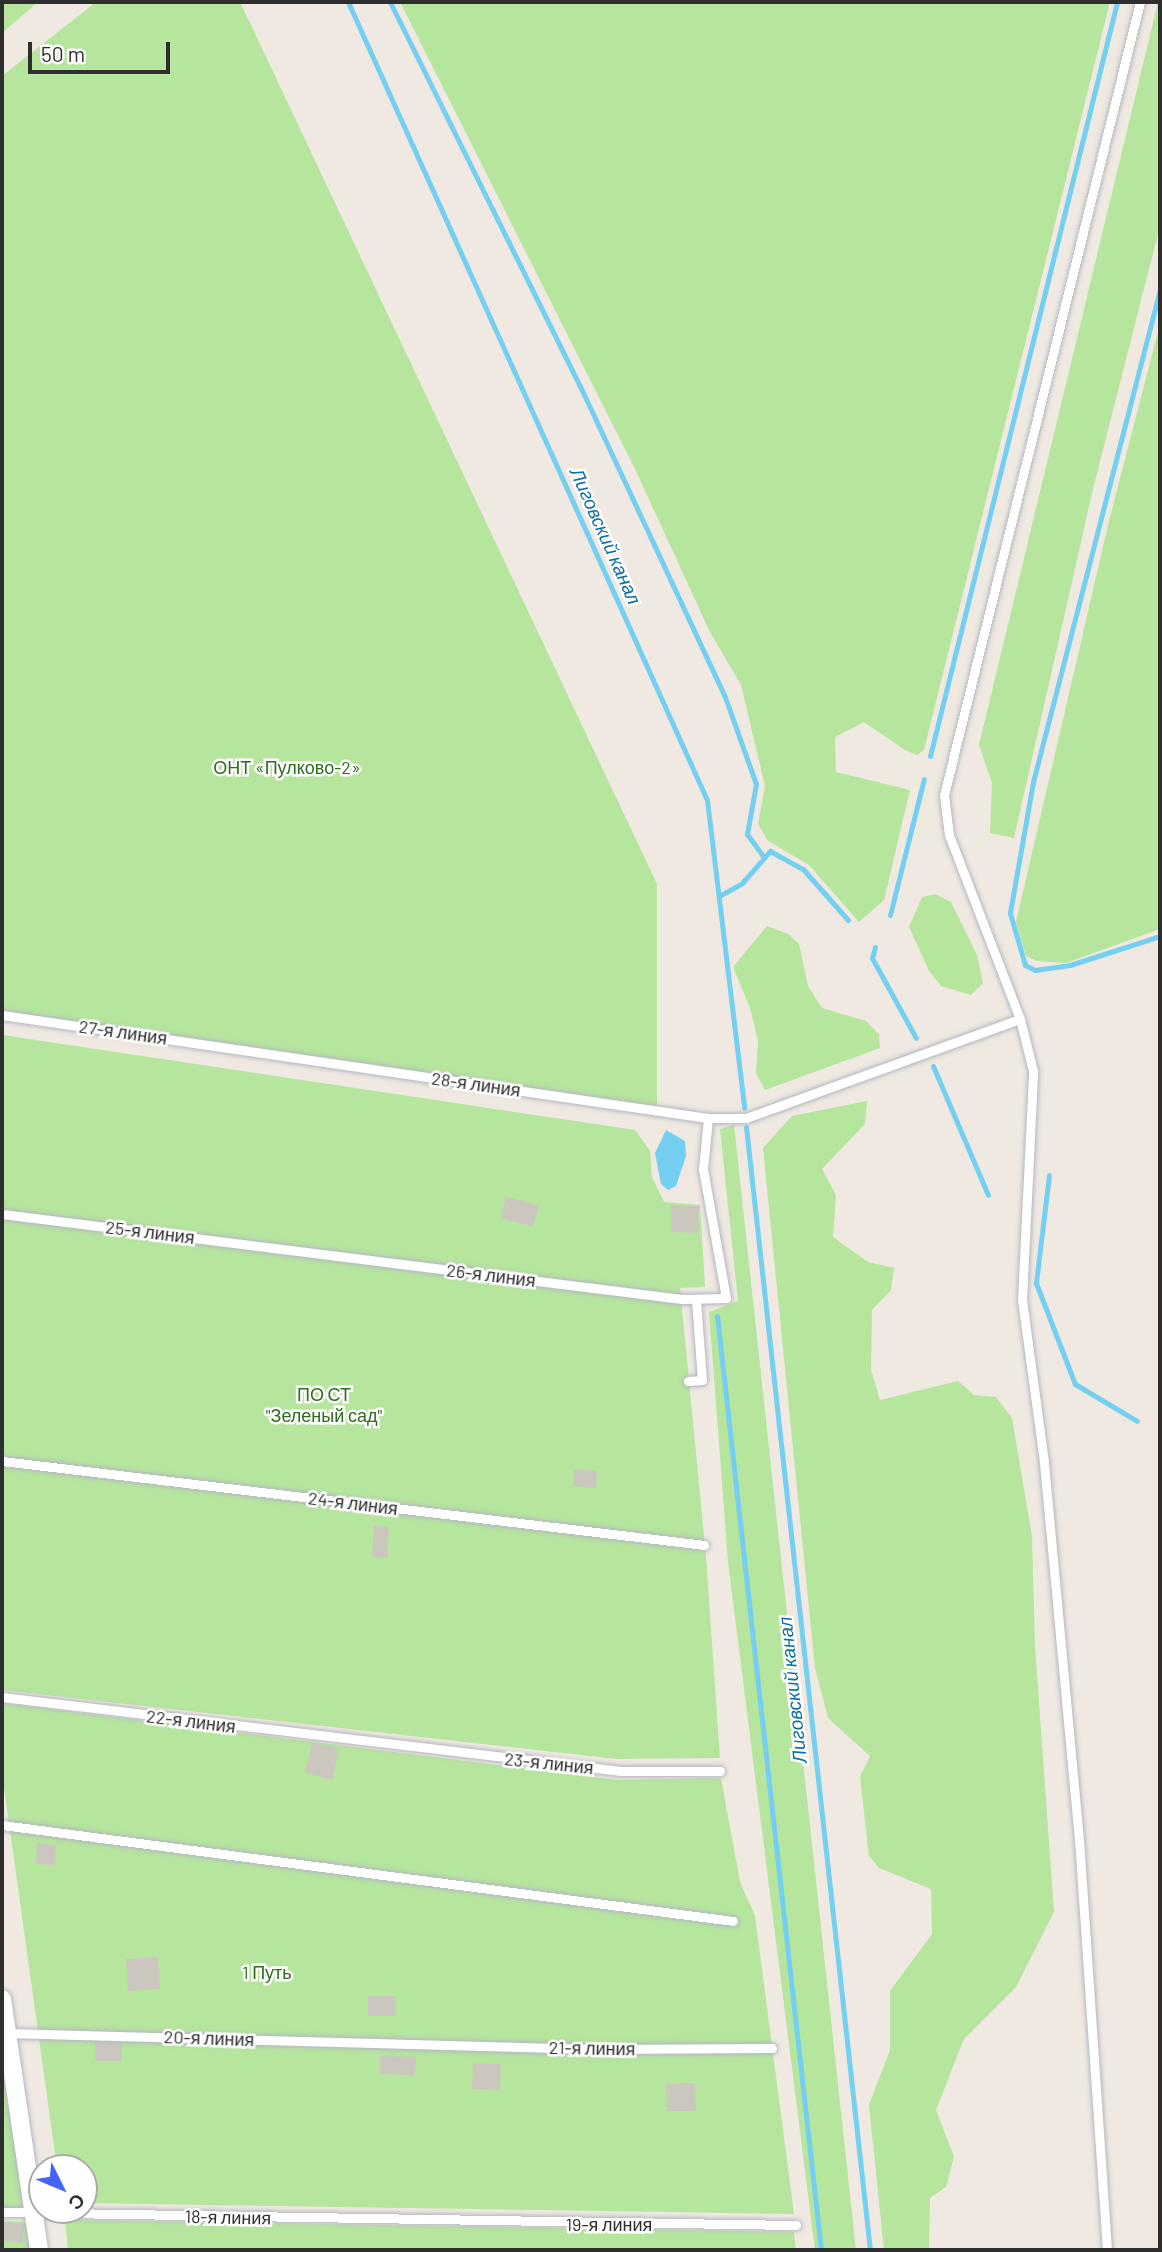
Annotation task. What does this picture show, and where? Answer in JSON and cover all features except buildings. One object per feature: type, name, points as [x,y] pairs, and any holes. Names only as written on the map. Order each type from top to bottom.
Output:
[{"type":"street","points":[[2,1999],[28,2176]]},
{"type":"street","points":[[35,2224],[39,2250]]},
{"type":"lane","points":[[1107,2250],[1079,1840],[1044,1462],[1022,1300],[1033,1071],[1020,1019],[949,835],[944,795],[1140,2]]},
{"type":"lane","name":"27-я линия","points":[[2,1015],[244,1050]]},
{"type":"lane","name":"28-я линия","points":[[244,1050],[709,1118],[747,1118],[1020,1019]]},
{"type":"lane","name":"26-я линия","points":[[299,1250],[682,1299],[726,1298],[704,1169],[709,1118]]},
{"type":"lane","name":"25-я линия","points":[[2,1214],[299,1250]]},
{"type":"lane","points":[[688,1381],[702,1380],[696,1300]]},
{"type":"lane","name":"24-я линия","points":[[2,1461],[704,1545]]},
{"type":"lane","name":"22-я линия","points":[[2,1697],[379,1745]]},
{"type":"lane","name":"23-я линия","points":[[379,1745],[621,1771],[720,1771]]},
{"type":"lane","points":[[2,1825],[733,1921]]},
{"type":"lane","name":"20-я линия","points":[[6,2033],[412,2044]]},
{"type":"lane","name":"21-я линия","points":[[412,2044],[772,2048]]},
{"type":"lane","name":"18-я линия","points":[[2,2211],[28,2214]]},
{"type":"lane","name":"18-я линия","points":[[98,2216],[422,2222]]},
{"type":"lane","name":"19-я линия","points":[[422,2222],[796,2225]]},
{"type":"green space","points":[[2,2],[38,2],[2,33]]},
{"type":"green space","name":"ОНТ «Пулково-2»","points":[[96,2],[240,2],[657,884],[657,1111],[2,1015],[2,76]]},
{"type":"green space","points":[[400,2],[1110,2],[924,750],[917,755],[905,750],[864,722],[835,737],[836,772],[910,790],[884,900],[859,922],[809,865],[768,841],[758,824],[765,786],[741,685],[710,632],[635,469]]},
{"type":"green space","points":[[1158,2],[1160,226],[1093,489],[1014,838],[990,833],[992,783],[979,745]]},
{"type":"green space","points":[[1160,324],[1160,929],[1066,963],[1037,961],[1026,956],[1016,922],[1109,521]]},
{"type":"green space","points":[[936,894],[951,902],[977,955],[983,983],[971,995],[941,986],[929,971],[909,927],[922,897]]},
{"type":"green space","points":[[767,926],[788,934],[799,944],[808,986],[822,1008],[866,1021],[879,1034],[880,1048],[765,1090],[756,1073],[758,1041],[750,1008],[733,967]]},
{"type":"green space","name":"ПО СТ \"Зеленый сад\"","points":[[2,1035],[635,1130],[650,1151],[652,1177],[664,1202],[700,1205],[705,1287],[680,1288],[706,1556],[720,1758],[617,1759],[2,1690]]},
{"type":"green space","points":[[867,1101],[865,1124],[822,1169],[836,1195],[833,1237],[868,1262],[894,1268],[891,1290],[872,1310],[871,1370],[880,1400],[958,1381],[974,1395],[996,1397],[1012,1418],[1032,1536],[1035,1646],[1054,1912],[1016,1987],[964,2039],[936,2110],[954,2157],[946,2187],[930,2198],[929,2250],[884,2250],[869,2105],[890,2050],[890,1991],[932,1934],[931,1889],[879,1868],[869,1856],[860,1777],[870,1756],[828,1718],[815,1668],[763,1148],[792,1116]]},
{"type":"green space","points":[[734,1125],[856,2250],[815,2250],[728,1562],[709,1312],[738,1301],[720,1129]]},
{"type":"green space","name":"1 Путь","points":[[2,1703],[618,1780],[721,1778],[740,1882],[755,1916],[794,2214],[98,2203],[98,2154],[55,2154],[2,1773]]},
{"type":"green space","points":[[2,1999],[28,2174],[28,2214],[2,2212]]},
{"type":"green space","points":[[2,2221],[28,2222],[32,2250],[2,2250]]},
{"type":"green space","points":[[98,2221],[794,2232],[796,2250],[68,2250],[65,2224],[98,2224]]},
{"type":"water","points":[[666,1130],[685,1141],[686,1156],[676,1186],[668,1190],[661,1184],[655,1153]]},
{"type":"waterway","name":"Лиговский канал","points":[[348,2],[707,800],[744,1108]]},
{"type":"waterway","points":[[390,2],[580,386],[725,697],[756,784],[747,834],[763,856]]},
{"type":"waterway","points":[[930,756],[1117,2]]},
{"type":"waterway","points":[[1160,289],[1033,782],[1010,913],[1025,965],[1035,970],[1070,965],[1160,936]]},
{"type":"waterway","points":[[890,915],[924,779]]},
{"type":"waterway","points":[[719,896],[742,883],[770,851],[803,869],[848,920]]},
{"type":"waterway","points":[[875,947],[872,958],[916,1038]]},
{"type":"waterway","points":[[933,1066],[988,1195]]},
{"type":"waterway","name":"Лиговский канал","points":[[746,1127],[870,2250]]},
{"type":"waterway","points":[[1049,1175],[1036,1283],[1075,1384],[1137,1421]]},
{"type":"waterway","points":[[717,1316],[821,2250]]}]
